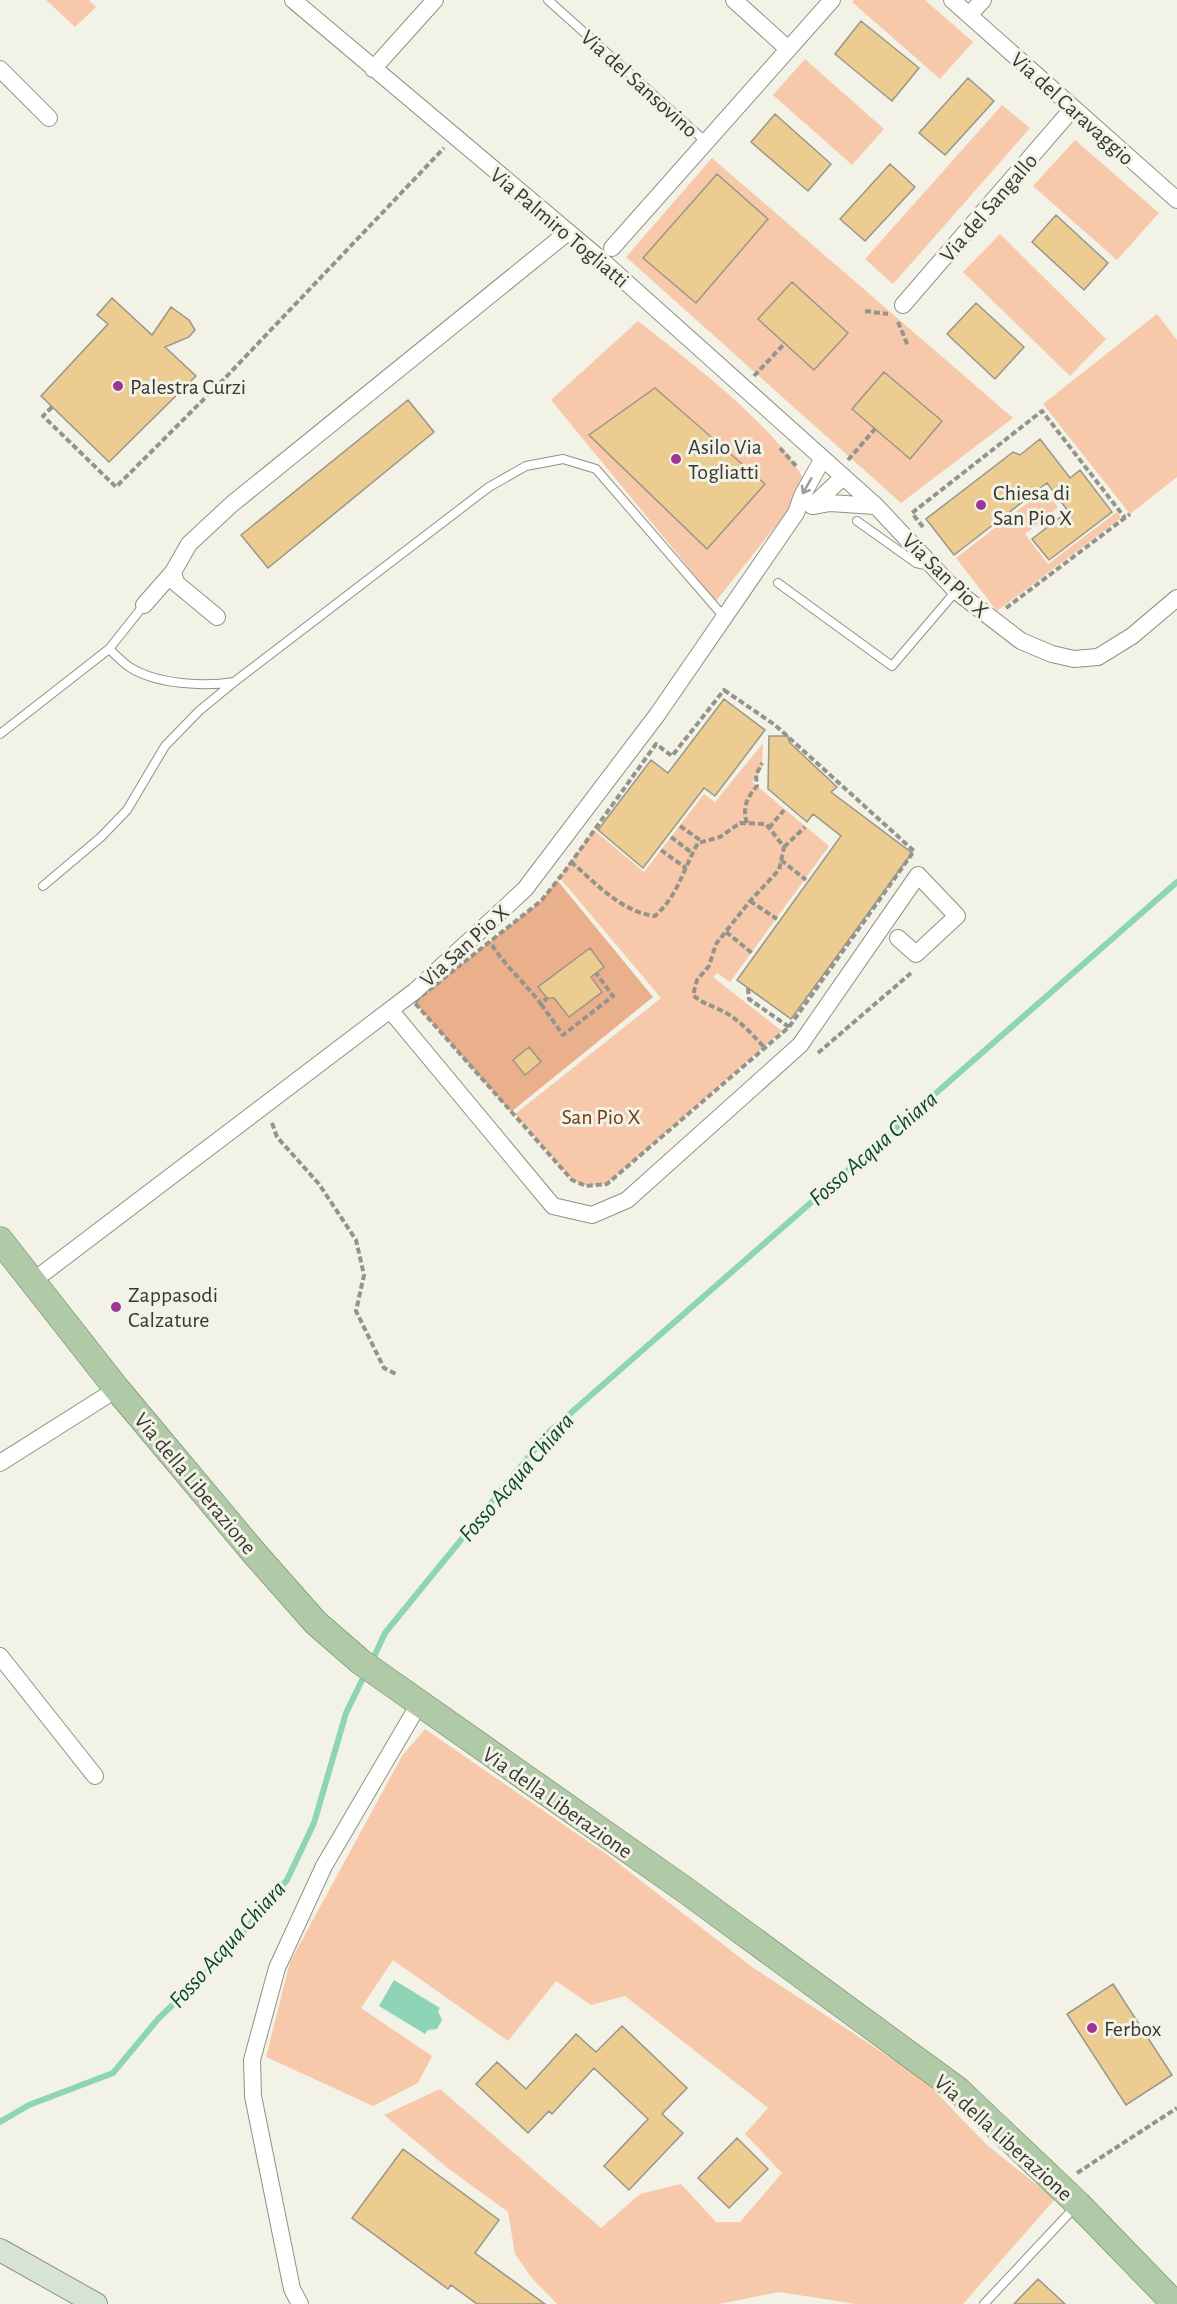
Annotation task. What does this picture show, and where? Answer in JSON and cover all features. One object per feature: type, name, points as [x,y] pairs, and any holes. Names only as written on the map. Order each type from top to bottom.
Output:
[{"type":"main road","name":"Via della Liberazione","points":[[0,1240],[117,1389],[316,1623],[361,1662],[688,1892],[958,2090],[1078,2204],[1175,2304]]},
{"type":"street","name":"Via Palmiro Togliatti","points":[[293,0],[568,232],[822,460]]},
{"type":"street","points":[[372,69],[435,0]]},
{"type":"street","points":[[734,0],[788,49]]},
{"type":"street","name":"Via del Sansovino","points":[[612,248],[832,0]]},
{"type":"street","name":"Via del Caravaggio","points":[[952,0],[1177,200]]},
{"type":"street","points":[[969,15],[983,0]]},
{"type":"street","points":[[0,69],[49,118]]},
{"type":"street","name":"Via del Sangallo","points":[[899,310],[1073,108]]},
{"type":"street","points":[[144,605],[173,572],[189,544],[232,504],[568,232]]},
{"type":"street","name":"Via San Pio X","points":[[33,1281],[415,991],[525,889],[657,715],[796,513],[802,496],[822,460],[844,470],[956,591],[1021,641],[1052,654],[1074,659],[1098,657],[1132,636],[1177,598]]},
{"type":"street","points":[[814,506],[844,470]]},
{"type":"street","points":[[796,513],[814,506],[839,503],[876,506]]},
{"type":"street","points":[[173,572],[176,583],[217,617]]},
{"type":"street","points":[[390,1010],[554,1206],[592,1215],[627,1200],[800,1045],[918,875],[957,916],[916,954],[898,938]]},
{"type":"street","points":[[0,1463],[117,1389]]},
{"type":"street","points":[[0,1656],[95,1776]]},
{"type":"street","points":[[300,2304],[292,2289],[253,2096],[252,2060],[277,1968],[324,1866],[419,1704]]},
{"type":"street","points":[[0,2250],[96,2304]]},
{"type":"lane","name":"Via del Sansovino","points":[[548,0],[705,141]]},
{"type":"lane","points":[[43,886],[101,837],[127,810],[165,746],[199,711],[489,487],[526,466],[563,459],[596,469],[724,616]]},
{"type":"lane","points":[[857,521],[916,563],[932,566]]},
{"type":"lane","points":[[778,583],[892,666],[956,591]]},
{"type":"lane","points":[[0,734],[109,649],[144,605]]},
{"type":"lane","points":[[109,649],[132,669],[179,684],[216,685],[234,682]]},
{"type":"lane","points":[[984,2304],[1078,2204]]},
{"type":"path","points":[[52,407],[43,416],[116,487],[227,376],[445,147]]},
{"type":"path","points":[[865,311],[899,310]]},
{"type":"path","points":[[753,377],[785,344]]},
{"type":"path","points":[[927,531],[912,513],[1042,411],[1125,518]]},
{"type":"path","points":[[844,470],[875,429]]},
{"type":"path","points":[[774,441],[799,470]]},
{"type":"path","points":[[1000,613],[1130,514]]},
{"type":"path","points":[[723,690],[775,725],[914,851],[789,1027],[607,1184],[586,1186],[572,1180],[414,1002],[490,942],[541,901],[656,744],[672,756],[723,690]]},
{"type":"path","points":[[747,823],[744,814],[748,795],[757,786],[756,775],[762,763]]},
{"type":"path","points":[[769,828],[784,810]]},
{"type":"path","points":[[571,862],[624,907],[640,915],[655,916],[668,905],[698,843],[720,837],[740,823],[747,823],[766,824],[784,847]]},
{"type":"path","points":[[680,825],[703,842]]},
{"type":"path","points":[[764,1047],[745,1027],[719,1009],[703,1004],[693,995],[697,980],[709,966],[716,944],[750,901],[779,870],[784,847],[805,827]]},
{"type":"path","points":[[671,837],[692,853]]},
{"type":"path","points":[[661,850],[686,867]]},
{"type":"path","points":[[781,860],[806,880]]},
{"type":"path","points":[[750,901],[777,919]]},
{"type":"path","points":[[726,932],[752,952]]},
{"type":"path","points":[[490,942],[505,965],[529,988],[563,1035],[613,996],[596,973]]},
{"type":"path","points":[[748,988],[749,999],[789,1027]]},
{"type":"path","points":[[541,1004],[547,998]]},
{"type":"path","points":[[269,1102],[269,1116],[277,1137],[319,1184],[356,1240],[364,1275],[356,1311],[384,1368],[398,1375]]},
{"type":"path","points":[[1058,2186],[1177,2108]]},
{"type":"green space","points":[[46,0],[89,0],[96,7],[75,27]]},
{"type":"green space","points":[[854,0],[925,0],[973,42],[940,79],[852,2]]},
{"type":"green space","points":[[805,59],[884,129],[852,165],[773,95]]},
{"type":"green space","points":[[1002,105],[1030,128],[893,284],[865,259]]},
{"type":"green space","points":[[1075,140],[1159,213],[1117,260],[1033,186]]},
{"type":"green space","points":[[712,158],[1013,418],[901,503],[626,257]]},
{"type":"green space","points":[[1000,234],[1106,339],[1070,376],[963,272]]},
{"type":"green space","points":[[1157,314],[1177,340],[1177,477],[1130,514],[1043,404]]},
{"type":"green space","points":[[638,321],[751,415],[789,457],[803,478],[790,508],[716,601],[551,400]]},
{"type":"green space","points":[[1044,490],[1058,507],[1025,534],[1048,564],[1117,512],[1121,518],[997,611],[956,558]]},
{"type":"green space","name":"San Pio X","points":[[763,743],[762,768],[752,782],[829,846],[730,982],[717,973],[713,977],[782,1031],[607,1184],[586,1186],[572,1180],[515,1114],[661,998],[559,877],[594,830],[644,872],[704,794],[715,802]]},
{"type":"green space","points":[[425,1729],[609,1856],[752,1967],[923,2079],[988,2146],[1055,2199],[963,2304],[856,2304],[779,2292],[719,2304],[557,2304],[531,2277],[515,2254],[508,2212],[449,2169],[384,2115],[440,2089],[601,2228],[640,2194],[681,2184],[716,2222],[740,2222],[782,2173],[745,2134],[768,2108],[625,1996],[591,2005],[556,1981],[508,2041],[393,1960],[361,2008],[432,2056],[418,2083],[373,2106],[266,2057],[290,1962],[402,1756]]},
{"type":"shaded area","points":[[557,880],[653,997],[511,1112],[414,1002],[541,901]]},
{"type":"shaded area","points":[[394,1980],[440,2008],[438,2011],[442,2020],[437,2029],[428,2030],[425,2034],[379,2006]]},
{"type":"building","points":[[861,21],[919,68],[892,101],[835,54]]},
{"type":"building","points":[[968,78],[994,101],[945,155],[919,133]]},
{"type":"building","points":[[775,114],[831,164],[808,191],[751,142]]},
{"type":"building","points":[[890,164],[915,187],[865,241],[840,219]]},
{"type":"building","points":[[717,174],[768,219],[696,303],[643,258]]},
{"type":"building","points":[[1056,215],[1108,263],[1084,290],[1032,242]]},
{"type":"building","points":[[792,282],[848,333],[814,370],[758,319]]},
{"type":"building","name":"Palestra Curzi","points":[[112,298],[152,335],[171,307],[189,320],[195,330],[189,337],[165,347],[196,376],[109,462],[41,396],[108,324],[97,315]]},
{"type":"building","points":[[976,303],[1024,347],[995,379],[947,334]]},
{"type":"building","points":[[884,372],[942,421],[910,459],[852,409]]},
{"type":"building","name":"Asilo Via Togliatti","points":[[655,388],[765,484],[707,549],[589,435]]},
{"type":"building","points":[[408,400],[434,432],[268,568],[241,535]]},
{"type":"building","name":"Chiesa di San Pio X","points":[[1040,439],[1070,478],[1080,470],[1112,512],[1049,560],[1032,539],[1068,511],[1047,483],[954,555],[926,519],[1013,452],[1020,455]]},
{"type":"building","points":[[724,699],[765,730],[715,796],[704,788],[643,868],[598,830],[651,760],[668,773]]},
{"type":"building","points":[[769,736],[788,736],[789,742],[837,787],[831,792],[912,853],[791,1019],[737,980],[841,836],[813,814],[807,822],[768,789]]},
{"type":"building","points":[[590,948],[604,967],[591,977],[602,992],[569,1017],[554,998],[547,998],[538,987]]},
{"type":"building","points":[[529,1047],[541,1062],[525,1075],[513,1060]]},
{"type":"building","points":[[1113,1984],[1172,2075],[1126,2105],[1067,2014]]},
{"type":"building","points":[[622,2026],[687,2088],[662,2114],[683,2133],[629,2190],[604,2166],[648,2119],[594,2068],[552,2114],[549,2111],[528,2133],[476,2084],[497,2062],[526,2089],[576,2034],[596,2052]]},
{"type":"building","points":[[737,2138],[768,2169],[729,2208],[698,2178]]},
{"type":"building","points":[[403,2149],[499,2220],[475,2253],[545,2304],[477,2304],[451,2285],[448,2289],[352,2218]]},
{"type":"building","points":[[1038,2279],[1065,2304],[1014,2304]]},
{"type":"waterway","name":"Fosso Acqua Chiara","points":[[371,1663],[385,1633],[549,1432],[1177,882]]},
{"type":"waterway","name":"Fosso Acqua Chiara","points":[[0,2122],[29,2105],[113,2073],[158,2019],[222,1957],[287,1880],[314,1823],[346,1713],[366,1672]]},
{"type":"place","name":"Palestra Curzi","points":[[118,386]]},
{"type":"place","name":"Asilo Via Togliatti","points":[[676,459]]},
{"type":"place","name":"Chiesa di San Pio X","points":[[981,505]]},
{"type":"place","name":"Zappasodi Calzature","points":[[116,1307]]},
{"type":"place","name":"Ferbox","points":[[1092,2028]]}]
